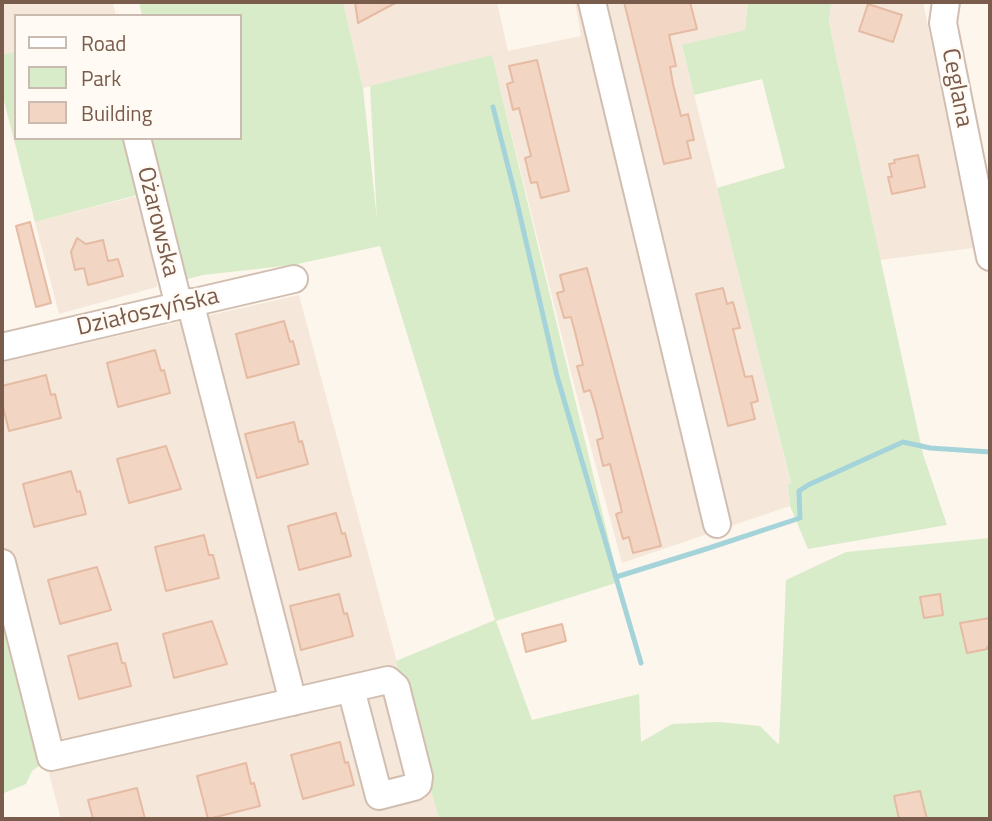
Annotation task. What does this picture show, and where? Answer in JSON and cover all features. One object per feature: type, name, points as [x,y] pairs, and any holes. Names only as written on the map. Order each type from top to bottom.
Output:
[{"type":"street","points":[[592,2],[717,524]]},
{"type":"street","name":"Ceglana","points":[[946,2],[943,23],[990,257]]},
{"type":"street","name":"Ożarowska","points":[[138,140],[293,702]]},
{"type":"street","name":"Działoszyńska","points":[[2,347],[294,279]]},
{"type":"street","points":[[2,563],[51,757],[351,689]]},
{"type":"shaded area","points":[[2,2],[113,2],[116,14],[14,14],[14,52],[2,55]]},
{"type":"shaded area","points":[[343,2],[497,2],[508,51],[581,36],[575,2],[748,2],[745,30],[682,46],[791,484],[788,485],[790,506],[622,563],[573,381],[492,56],[363,88]]},
{"type":"shaded area","points":[[831,2],[923,2],[973,248],[880,260],[829,22]]},
{"type":"shaded area","points":[[137,196],[157,273],[157,287],[59,314],[35,222]]},
{"type":"shaded area","points":[[299,295],[439,819],[61,819],[2,596],[2,362]]},
{"type":"green space","points":[[139,2],[343,2],[363,88],[377,220],[370,86],[492,55],[619,582],[496,621],[532,720],[639,694],[641,742],[672,724],[719,722],[760,726],[779,745],[786,580],[846,552],[990,538],[990,819],[439,819],[396,661],[495,620],[380,246],[293,265],[203,275],[180,281],[146,140],[242,140],[242,14],[142,14]]},
{"type":"green space","points":[[748,2],[831,2],[829,22],[923,454],[947,525],[808,549],[790,506],[788,485],[791,483],[717,188],[785,168],[762,79],[694,95],[682,45],[745,30]]},
{"type":"green space","points":[[14,52],[14,140],[2,93],[2,55]]},
{"type":"green space","points":[[14,140],[128,140],[141,194],[35,222]]},
{"type":"green space","points":[[2,596],[46,761],[32,771],[26,784],[2,794]]},
{"type":"building","points":[[355,2],[397,2],[358,23]]},
{"type":"building","points":[[624,2],[690,2],[697,29],[669,35],[676,66],[670,67],[673,84],[681,116],[688,114],[694,140],[687,141],[691,158],[664,164]]},
{"type":"building","points":[[868,4],[902,15],[893,42],[859,31]]},
{"type":"building","points":[[537,60],[569,191],[541,198],[537,182],[531,183],[525,158],[531,156],[519,108],[513,110],[507,84],[513,82],[509,66]]},
{"type":"building","points":[[918,155],[925,187],[892,194],[888,177],[892,177],[889,164],[895,163],[894,160]]},
{"type":"building","points":[[30,222],[51,303],[36,307],[16,226]]},
{"type":"building","points":[[77,238],[86,244],[103,240],[108,261],[118,259],[123,276],[88,285],[84,268],[75,270],[71,252]]},
{"type":"building","points":[[587,268],[661,546],[633,553],[629,537],[623,539],[616,514],[622,512],[610,464],[603,466],[597,440],[603,438],[590,390],[584,392],[577,366],[583,365],[571,317],[564,318],[557,293],[564,291],[560,275]]},
{"type":"building","points":[[723,288],[727,304],[733,302],[740,328],[733,329],[745,377],[752,376],[758,401],[751,403],[755,419],[728,426],[696,294]]},
{"type":"building","points":[[284,321],[299,364],[247,378],[236,334]]},
{"type":"building","points":[[155,350],[170,393],[118,407],[107,363]]},
{"type":"building","points":[[46,375],[51,395],[55,394],[61,418],[9,431],[2,403],[2,386]]},
{"type":"building","points":[[294,422],[308,464],[257,478],[245,434]]},
{"type":"building","points":[[166,446],[181,489],[129,503],[117,459]]},
{"type":"building","points":[[71,471],[86,514],[34,527],[23,484]]},
{"type":"building","points":[[336,513],[351,556],[299,570],[288,526]]},
{"type":"building","points":[[204,535],[219,578],[166,591],[155,547]]},
{"type":"building","points":[[97,567],[111,610],[60,624],[48,580]]},
{"type":"building","points":[[339,594],[353,636],[301,650],[290,606]]},
{"type":"building","points":[[940,594],[943,615],[924,618],[920,597]]},
{"type":"building","points":[[990,618],[990,646],[967,653],[960,623]]},
{"type":"building","points":[[212,621],[227,664],[174,678],[163,634]]},
{"type":"building","points":[[562,624],[566,641],[526,652],[522,634]]},
{"type":"building","points":[[117,643],[131,686],[79,699],[68,656]]},
{"type":"building","points":[[340,742],[354,785],[303,799],[291,755]]},
{"type":"building","points":[[246,763],[260,806],[208,819],[197,776]]},
{"type":"building","points":[[137,788],[145,819],[93,819],[88,800]]},
{"type":"building","points":[[920,791],[927,819],[899,819],[894,796]]},
{"type":"waterway","points":[[493,107],[557,376],[641,663]]},
{"type":"waterway","points":[[616,577],[800,518],[799,491],[903,442],[930,448],[990,452]]}]
